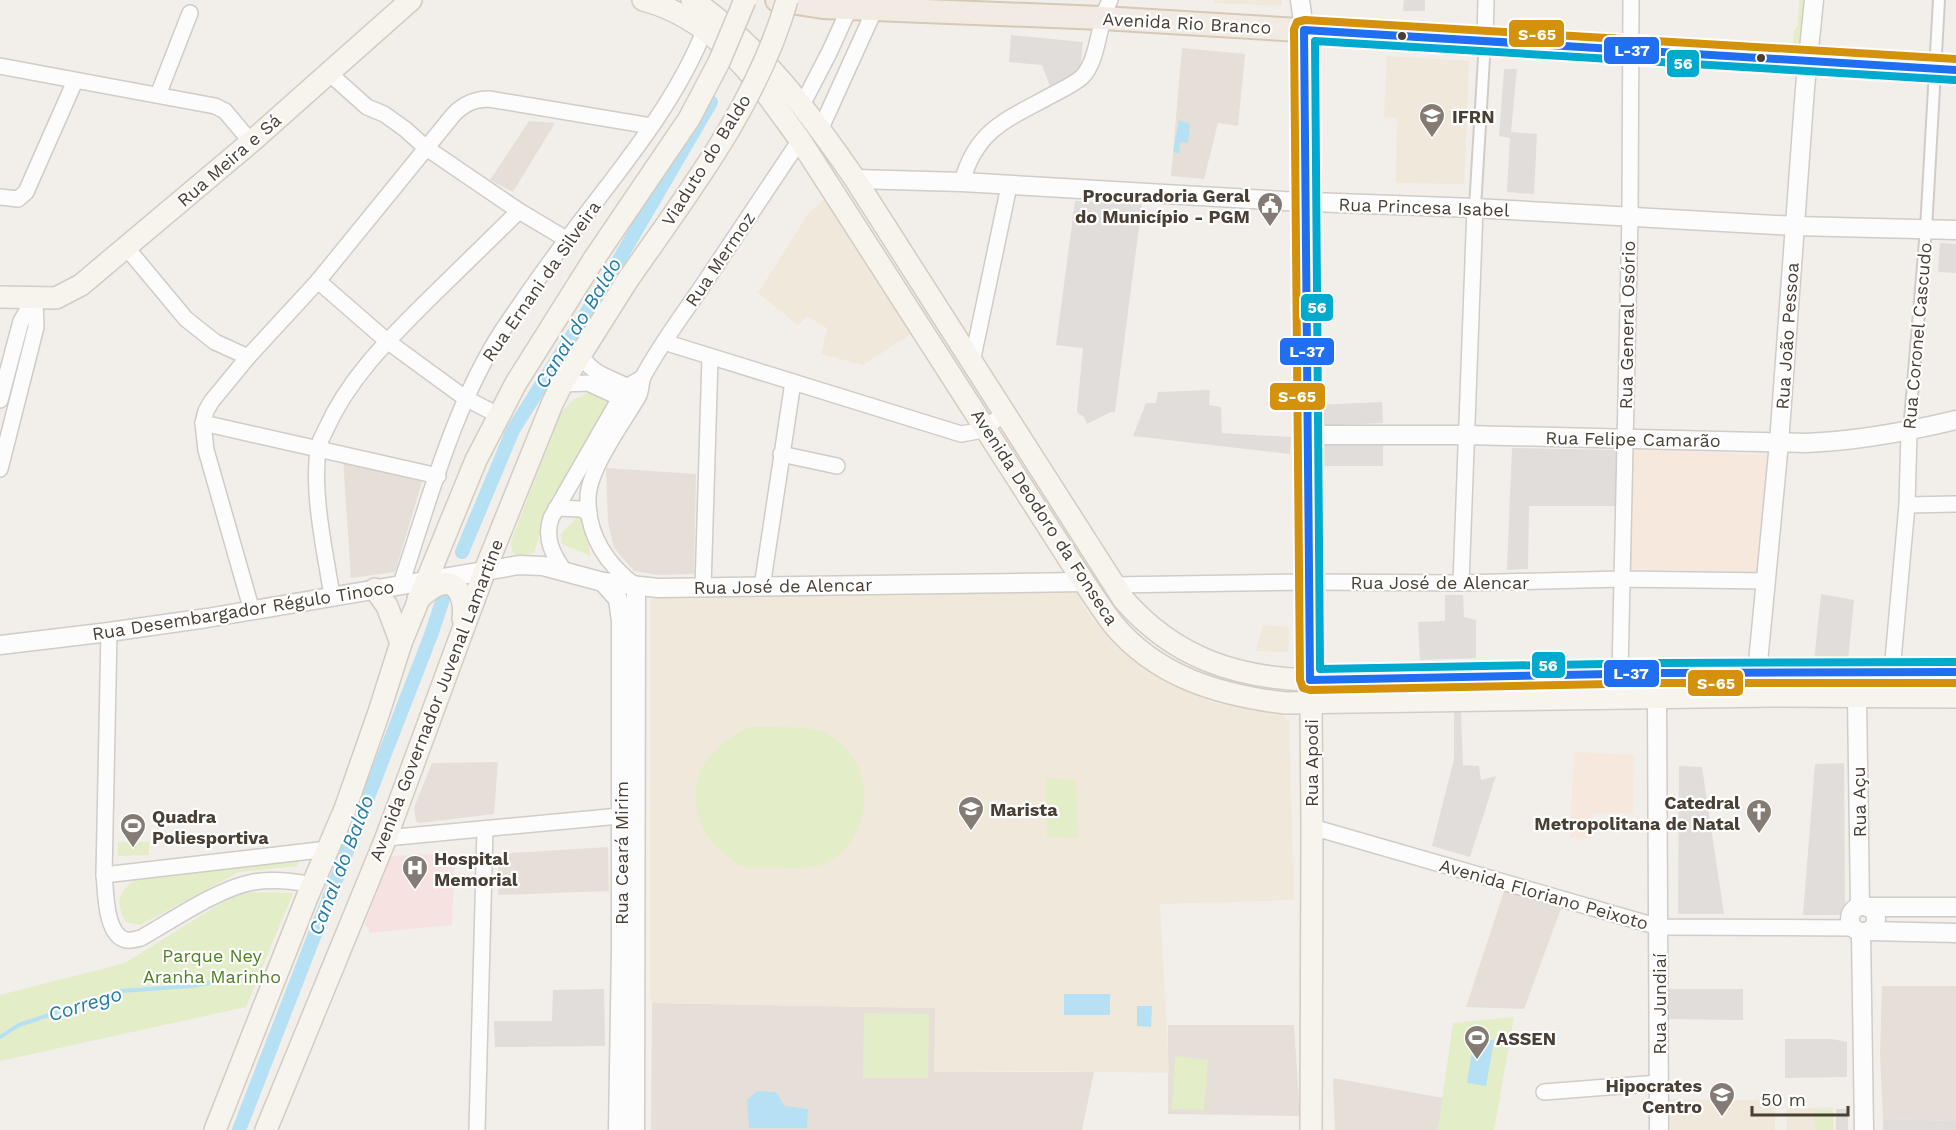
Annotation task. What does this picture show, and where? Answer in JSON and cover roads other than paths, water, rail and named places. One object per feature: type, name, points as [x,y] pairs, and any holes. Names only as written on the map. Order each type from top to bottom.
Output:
[{"type":"main road","name":"Rua Meira e Sá","points":[[0,297],[56,298],[81,285],[251,142],[411,0]]},
{"type":"main road","points":[[644,0],[710,22]]},
{"type":"main road","points":[[692,0],[710,22]]},
{"type":"main road","name":"Viaduto do Baldo","points":[[498,415],[531,357],[594,259],[689,119],[719,62],[745,0]]},
{"type":"main road","name":"Avenida Rio Branco","points":[[777,0],[813,6],[843,4],[875,9],[1106,9],[1304,30],[1945,69]]},
{"type":"main road","name":"Viaduto do Baldo","points":[[627,281],[718,148],[744,104],[767,56],[787,0]]},
{"type":"main road","name":"Avenida Deodoro da Fonseca","points":[[710,22],[769,66],[820,128],[938,308],[1112,585],[1141,620],[1198,658],[1218,666],[1254,675],[1310,680],[1620,673],[1956,672]]},
{"type":"main road","name":"Avenida Deodoro da Fonseca","points":[[710,22],[800,140],[1113,624],[1145,655],[1166,669],[1212,690],[1285,703],[1310,704],[1657,698],[1956,697]]},
{"type":"main road","name":"Rua Apodi","points":[[1304,30],[1312,827],[1311,1130]]},
{"type":"main road","name":"Avenida Governador Juvenal Lamartine","points":[[266,1130],[386,838],[484,570],[552,404],[562,384],[627,281]]},
{"type":"main road","points":[[918,322],[938,308]]},
{"type":"main road","points":[[215,1130],[363,761],[400,643],[476,460],[498,415]]},
{"type":"main road","points":[[1043,518],[1048,506],[1053,504],[1064,509]]},
{"type":"main road","points":[[423,590],[447,584],[460,592],[464,607],[460,635]]},
{"type":"main road","points":[[375,589],[387,606],[400,643]]},
{"type":"main road","points":[[1569,700],[1615,688],[1620,682],[1620,673]]},
{"type":"main road","points":[[1657,698],[1659,687],[1665,682],[1725,673]]},
{"type":"street","name":"Rua Apodi","points":[[1300,0],[1304,30]]},
{"type":"street","points":[[1461,583],[1475,208],[1486,0]]},
{"type":"street","name":"Rua General Osório","points":[[1620,673],[1630,216],[1631,0]]},
{"type":"street","name":"Rua João Pessoa","points":[[1757,673],[1779,443],[1794,226],[1814,0]]},
{"type":"street","name":"Rua Coronel Cascudo","points":[[1892,671],[1907,505],[1909,432],[1926,228],[1945,69],[1939,0]]},
{"type":"street","points":[[802,105],[830,53],[843,4]]},
{"type":"street","points":[[820,128],[875,9]]},
{"type":"street","points":[[962,182],[975,148],[993,129],[1071,85],[1087,71],[1106,9]]},
{"type":"street","points":[[158,95],[190,13]]},
{"type":"street","name":"Rua Ernani da Silveira","points":[[401,584],[465,398],[502,332],[566,239],[621,170],[675,92],[710,22]]},
{"type":"street","points":[[830,53],[850,64]]},
{"type":"street","points":[[0,66],[215,106],[225,111],[251,142]]},
{"type":"street","points":[[329,73],[367,107],[391,119],[426,147],[519,211],[566,239]]},
{"type":"street","points":[[0,197],[18,199],[26,192],[75,81]]},
{"type":"street","points":[[252,611],[206,450],[202,423],[211,402],[248,357],[318,280],[453,114],[471,101],[478,99],[516,103],[651,126]]},
{"type":"street","name":"Rua Mermoz","points":[[630,396],[800,140]]},
{"type":"street","name":"Rua Princesa Isabel","points":[[855,179],[962,182],[1794,226],[1956,230]]},
{"type":"street","points":[[972,362],[1009,186]]},
{"type":"street","points":[[332,596],[320,519],[316,469],[318,448],[344,395],[362,369],[387,341],[519,211]]},
{"type":"street","points":[[126,247],[186,319],[215,342],[248,357]]},
{"type":"street","points":[[318,280],[387,341],[465,398],[498,415]]},
{"type":"street","points":[[0,400],[21,321],[35,298]]},
{"type":"street","points":[[0,470],[7,413],[36,327],[35,298]]},
{"type":"street","points":[[664,342],[962,434],[974,433],[1004,415]]},
{"type":"street","points":[[580,355],[595,372],[630,396]]},
{"type":"street","points":[[703,588],[710,358]]},
{"type":"street","points":[[562,384],[588,382],[630,396]]},
{"type":"street","points":[[762,587],[793,382]]},
{"type":"street","points":[[565,572],[554,555],[548,536],[548,527],[556,508],[630,396]]},
{"type":"street","points":[[630,396],[590,484],[588,497],[589,513],[598,545],[614,569],[636,586]]},
{"type":"street","name":"Rua Felipe Camarão","points":[[1309,435],[1466,435],[1779,443],[1849,441],[1909,432],[1956,420]]},
{"type":"street","points":[[202,423],[438,476]]},
{"type":"street","points":[[781,454],[837,466]]},
{"type":"street","points":[[1907,505],[1956,504]]},
{"type":"street","points":[[556,508],[581,509],[589,513]]},
{"type":"street","name":"Rua José de Alencar","points":[[484,570],[532,565],[603,582],[636,586],[703,588],[1084,582]]},
{"type":"street","name":"Rua Desembargador Régulo Tinoco","points":[[0,645],[252,611],[401,584],[423,590],[484,570]]},
{"type":"street","name":"Rua José de Alencar","points":[[1112,585],[1309,582],[1461,583],[1622,579],[1767,581]]},
{"type":"street","name":"Rua Ceará Mirim","points":[[603,582],[614,594],[620,610],[628,815],[635,1130]]},
{"type":"street","name":"Rua Ceará Mirim","points":[[618,1130],[636,586]]},
{"type":"street","points":[[109,632],[104,875],[110,924],[117,934],[127,940],[141,938],[220,894],[242,885],[273,881],[313,885]]},
{"type":"street","name":"Rua Açu","points":[[1857,697],[1863,906],[1855,909],[1849,920],[1861,930]]},
{"type":"street","name":"Rua Jundiaí","points":[[1657,698],[1659,1130]]},
{"type":"street","points":[[386,838],[628,815]]},
{"type":"street","name":"Avenida Floriano Peixoto","points":[[1312,827],[1659,927],[1956,933]]},
{"type":"street","points":[[477,1130],[485,829]]},
{"type":"street","points":[[104,875],[328,849]]},
{"type":"street","points":[[1863,906],[1956,907]]},
{"type":"street","points":[[1861,930],[1864,1130]]},
{"type":"street","points":[[1544,1092],[1659,1083]]},
{"type":"water","points":[[1179,120],[1190,124],[1188,143],[1180,142],[1179,154],[1173,152]]},
{"type":"water","points":[[1064,994],[1110,994],[1110,1015],[1064,1015]]},
{"type":"water","points":[[1137,1006],[1152,1006],[1151,1027],[1137,1026]]},
{"type":"water","points":[[1474,1039],[1494,1040],[1486,1086],[1467,1083]]},
{"type":"water","points":[[757,1091],[776,1092],[785,1106],[808,1109],[807,1128],[749,1128],[747,1100]]},
{"type":"waterway","name":"Canal do Baldo","points":[[462,552],[513,430],[609,277],[711,102]]},
{"type":"waterway","name":"Canal do Baldo","points":[[239,1130],[443,599]]},
{"type":"waterway","name":"Corrego","points":[[0,1037],[19,1025],[121,991],[192,986],[246,976]]},
{"type":"place","name":"IFRN","points":[[1432,139]]},
{"type":"place","name":"Procuradoria Geral do Município - PGM","points":[[1270,228]]},
{"type":"place","name":"Marista","points":[[971,832]]},
{"type":"place","name":"Catedral Metropolitana de Natal","points":[[1759,835]]},
{"type":"place","name":"Quadra Poliesportiva","points":[[133,849]]},
{"type":"place","name":"Hospital Memorial","points":[[415,891]]},
{"type":"place","name":"ASSEN","points":[[1477,1061]]},
{"type":"place","name":"Hipocrates Centro","points":[[1722,1118]]},
{"type":"park label","name":"Parque Ney Aranha Marinho","points":[[212,965]]}]
